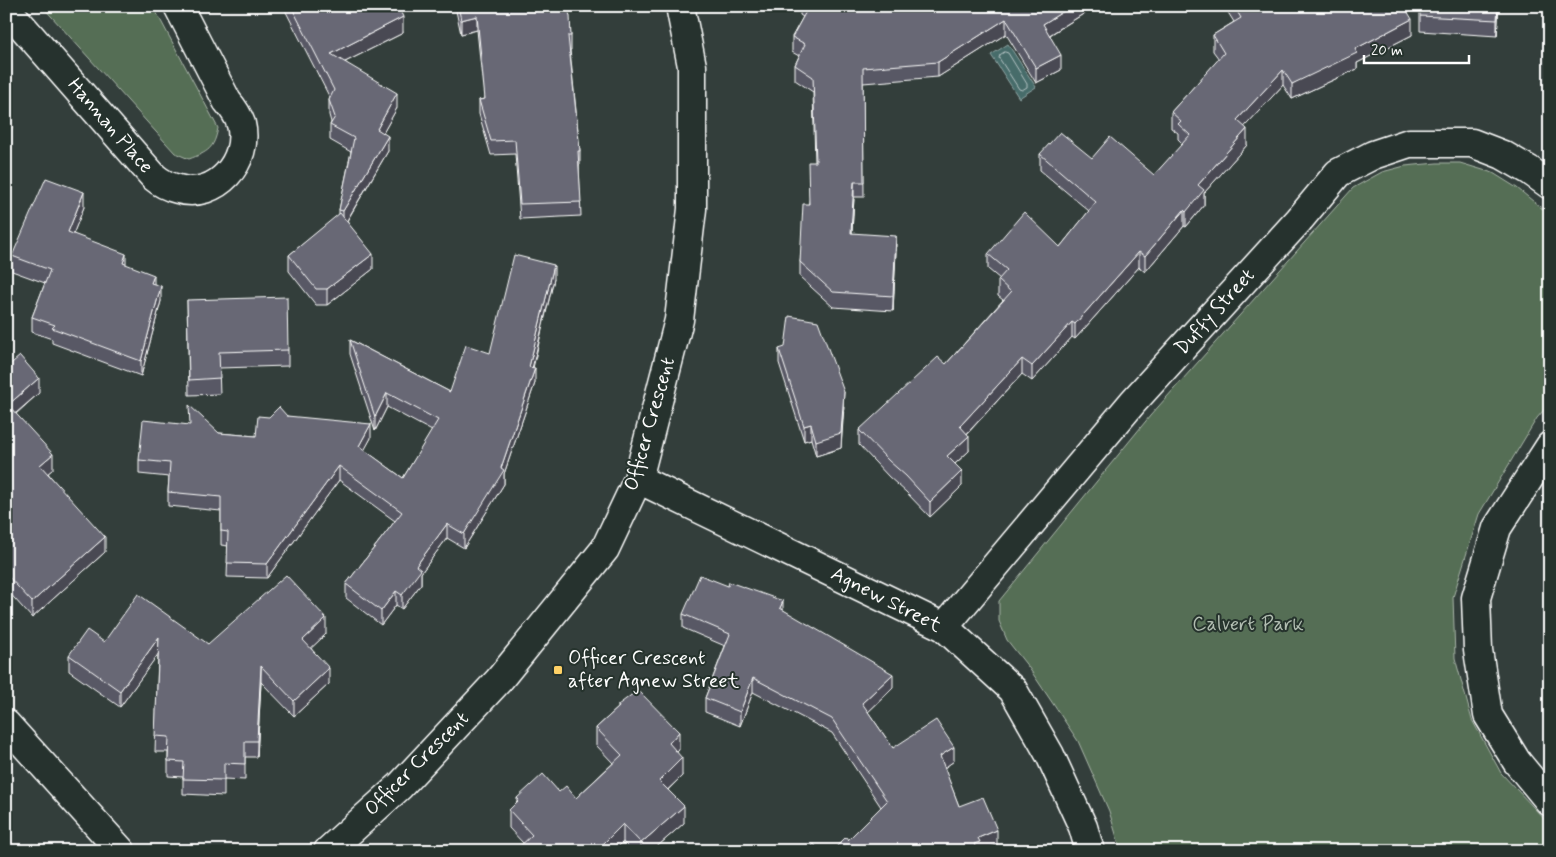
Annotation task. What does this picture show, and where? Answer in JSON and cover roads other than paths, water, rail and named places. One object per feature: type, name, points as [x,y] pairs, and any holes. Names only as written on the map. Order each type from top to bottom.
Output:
[{"type":"street","name":"Hannan Place","points":[[6,8],[154,177],[165,185],[180,190],[195,191],[211,187],[229,174],[238,159],[243,142],[241,124],[236,111],[227,101],[178,6]]},
{"type":"street","name":"Officer Crescent","points":[[328,851],[400,786],[499,680],[605,549],[638,479],[679,320],[692,209],[692,66],[680,6]]},
{"type":"street","name":"Duffy Street","points":[[944,627],[1133,402],[1299,220],[1338,173],[1373,155],[1409,143],[1472,143],[1503,154],[1550,185]]},
{"type":"street","points":[[1550,446],[1497,528],[1476,598],[1478,650],[1488,714],[1517,762],[1550,802]]},
{"type":"street","name":"Agnew Street","points":[[638,479],[944,627],[1013,690],[1050,755],[1083,827],[1090,851]]},
{"type":"street","points":[[6,724],[122,851]]},
{"type":"water","points":[[1008,44],[1036,87],[1019,98],[991,55]]},
{"type":"place","name":"Officer Crescent after Agnew Street","points":[[558,670]]},
{"type":"park label","name":"Calvert Park","points":[[1248,624]]}]
